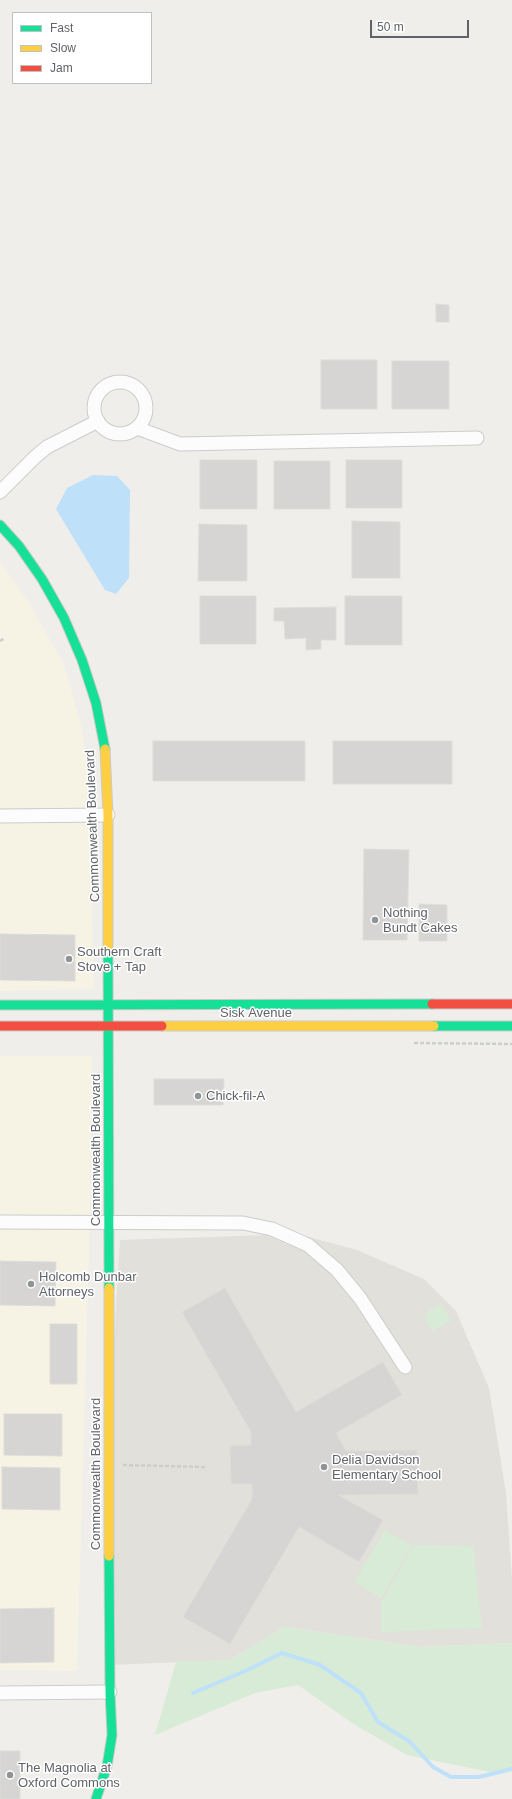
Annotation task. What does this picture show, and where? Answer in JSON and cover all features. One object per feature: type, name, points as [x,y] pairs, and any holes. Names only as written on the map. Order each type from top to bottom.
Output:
[{"type":"street","points":[[124,382],[138,389],[146,404],[146,413],[137,428],[129,432],[116,433],[104,428],[98,421],[95,413],[97,396],[108,385],[124,382]]},
{"type":"street","points":[[0,492],[47,447],[98,421]]},
{"type":"street","points":[[137,428],[180,444],[477,438]]},
{"type":"street","name":"Commonwealth Boulevard","points":[[0,526],[19,546],[42,579],[64,618],[82,660],[96,703],[103,743],[108,815],[110,1692],[112,1734],[107,1766],[96,1799]]},
{"type":"street","points":[[0,816],[108,815]]},
{"type":"street","name":"Sisk Avenue","points":[[0,1005],[512,1004]]},
{"type":"street","name":"Sisk Avenue","points":[[0,1026],[512,1026]]},
{"type":"street","points":[[0,1222],[243,1223],[272,1229],[308,1245],[337,1270],[360,1298],[405,1367]]},
{"type":"street","points":[[0,1693],[110,1692]]},
{"type":"path","points":[[0,641],[5,638]]},
{"type":"path","points":[[123,1465],[205,1467]]},
{"type":"shaded area","points":[[0,562],[27,600],[64,664],[82,729],[89,783],[94,989],[0,991]]},
{"type":"shaded area","points":[[0,1056],[92,1056],[89,1252],[77,1671],[0,1670]]},
{"type":"shaded area","points":[[297,1234],[357,1250],[424,1279],[456,1311],[489,1388],[506,1493],[512,1579],[512,1643],[421,1647],[284,1627],[230,1660],[110,1665],[112,1373],[120,1240]]},
{"type":"green space","points":[[442,1304],[451,1321],[432,1331],[425,1319],[428,1311]]},
{"type":"green space","points":[[385,1530],[412,1546],[381,1598],[354,1582]]},
{"type":"green space","points":[[414,1545],[473,1546],[482,1628],[382,1632],[381,1602]]},
{"type":"green space","points":[[284,1627],[421,1647],[512,1643],[512,1771],[490,1772],[407,1755],[355,1725],[298,1685],[255,1693],[155,1735],[176,1662],[230,1660]]},
{"type":"water","points":[[93,475],[117,476],[130,490],[129,578],[116,594],[105,590],[56,509],[67,488]]},
{"type":"building","points":[[436,304],[449,305],[449,322],[436,322]]},
{"type":"building","points":[[321,360],[377,360],[377,409],[321,409]]},
{"type":"building","points":[[392,361],[449,361],[449,409],[392,409]]},
{"type":"building","points":[[200,460],[257,460],[257,509],[200,509]]},
{"type":"building","points":[[346,460],[402,460],[402,508],[346,508]]},
{"type":"building","points":[[274,461],[330,461],[330,509],[274,509]]},
{"type":"building","points":[[352,521],[400,522],[400,578],[352,578]]},
{"type":"building","points":[[199,524],[247,525],[247,581],[198,581]]},
{"type":"building","points":[[200,596],[256,596],[256,644],[200,644]]},
{"type":"building","points":[[345,596],[402,596],[402,645],[345,645]]},
{"type":"building","points":[[336,607],[336,640],[321,640],[321,649],[306,650],[306,638],[285,639],[284,621],[274,621],[274,608]]},
{"type":"building","points":[[153,741],[305,741],[305,781],[153,781]]},
{"type":"building","points":[[333,741],[452,741],[452,784],[333,784]]},
{"type":"building","points":[[364,849],[409,850],[407,940],[363,940]]},
{"type":"building","points":[[419,904],[447,905],[447,941],[419,941]]},
{"type":"building","points":[[0,934],[75,935],[75,981],[0,980]]},
{"type":"building","points":[[154,1079],[224,1079],[223,1105],[154,1105]]},
{"type":"building","points":[[0,1261],[56,1262],[55,1306],[0,1305]]},
{"type":"building","name":"Delia Davidson Elementary School","points":[[225,1288],[296,1412],[383,1362],[402,1395],[336,1433],[346,1451],[417,1450],[418,1494],[338,1495],[383,1520],[359,1562],[299,1527],[230,1644],[183,1617],[252,1499],[252,1484],[231,1484],[230,1446],[251,1445],[251,1432],[182,1312]]},
{"type":"building","points":[[50,1324],[77,1324],[77,1384],[50,1384]]},
{"type":"building","points":[[4,1414],[62,1414],[62,1456],[4,1455]]},
{"type":"building","points":[[2,1467],[60,1468],[60,1510],[2,1509]]},
{"type":"building","points":[[54,1608],[54,1662],[0,1663],[0,1609]]},
{"type":"building","name":"The Magnolia at Oxford Commons","points":[[0,1751],[20,1751],[20,1799],[0,1799]]},
{"type":"waterway","points":[[193,1693],[243,1672],[282,1653],[320,1665],[361,1693],[378,1722],[409,1741],[433,1767],[451,1777],[479,1777],[512,1769]]},
{"type":"traffic: fast","points":[[0,525],[19,546],[42,579],[64,618],[82,660],[96,703],[105,749]]},
{"type":"traffic: fast","points":[[108,949],[109,1288]]},
{"type":"traffic: fast","points":[[0,1005],[432,1004]]},
{"type":"traffic: fast","points":[[434,1026],[512,1026]]},
{"type":"traffic: fast","points":[[96,1799],[107,1766],[112,1735],[110,1692],[109,1556]]},
{"type":"traffic: slow","points":[[105,749],[108,815],[108,949]]},
{"type":"traffic: slow","points":[[162,1026],[434,1026]]},
{"type":"traffic: slow","points":[[109,1288],[109,1556]]},
{"type":"traffic: jam","points":[[432,1004],[512,1004]]},
{"type":"traffic: jam","points":[[0,1026],[162,1026]]},
{"type":"place","name":"Nothing Bundt Cakes","points":[[375,920]]},
{"type":"place","name":"Southern Craft Stove + Tap","points":[[69,959]]},
{"type":"place","name":"Chick-fil-A","points":[[198,1096]]},
{"type":"place","name":"Holcomb Dunbar Attorneys","points":[[31,1284]]},
{"type":"place","name":"Delia Davidson Elementary School","points":[[324,1467]]},
{"type":"place","name":"The Magnolia at Oxford Commons","points":[[10,1775]]}]
